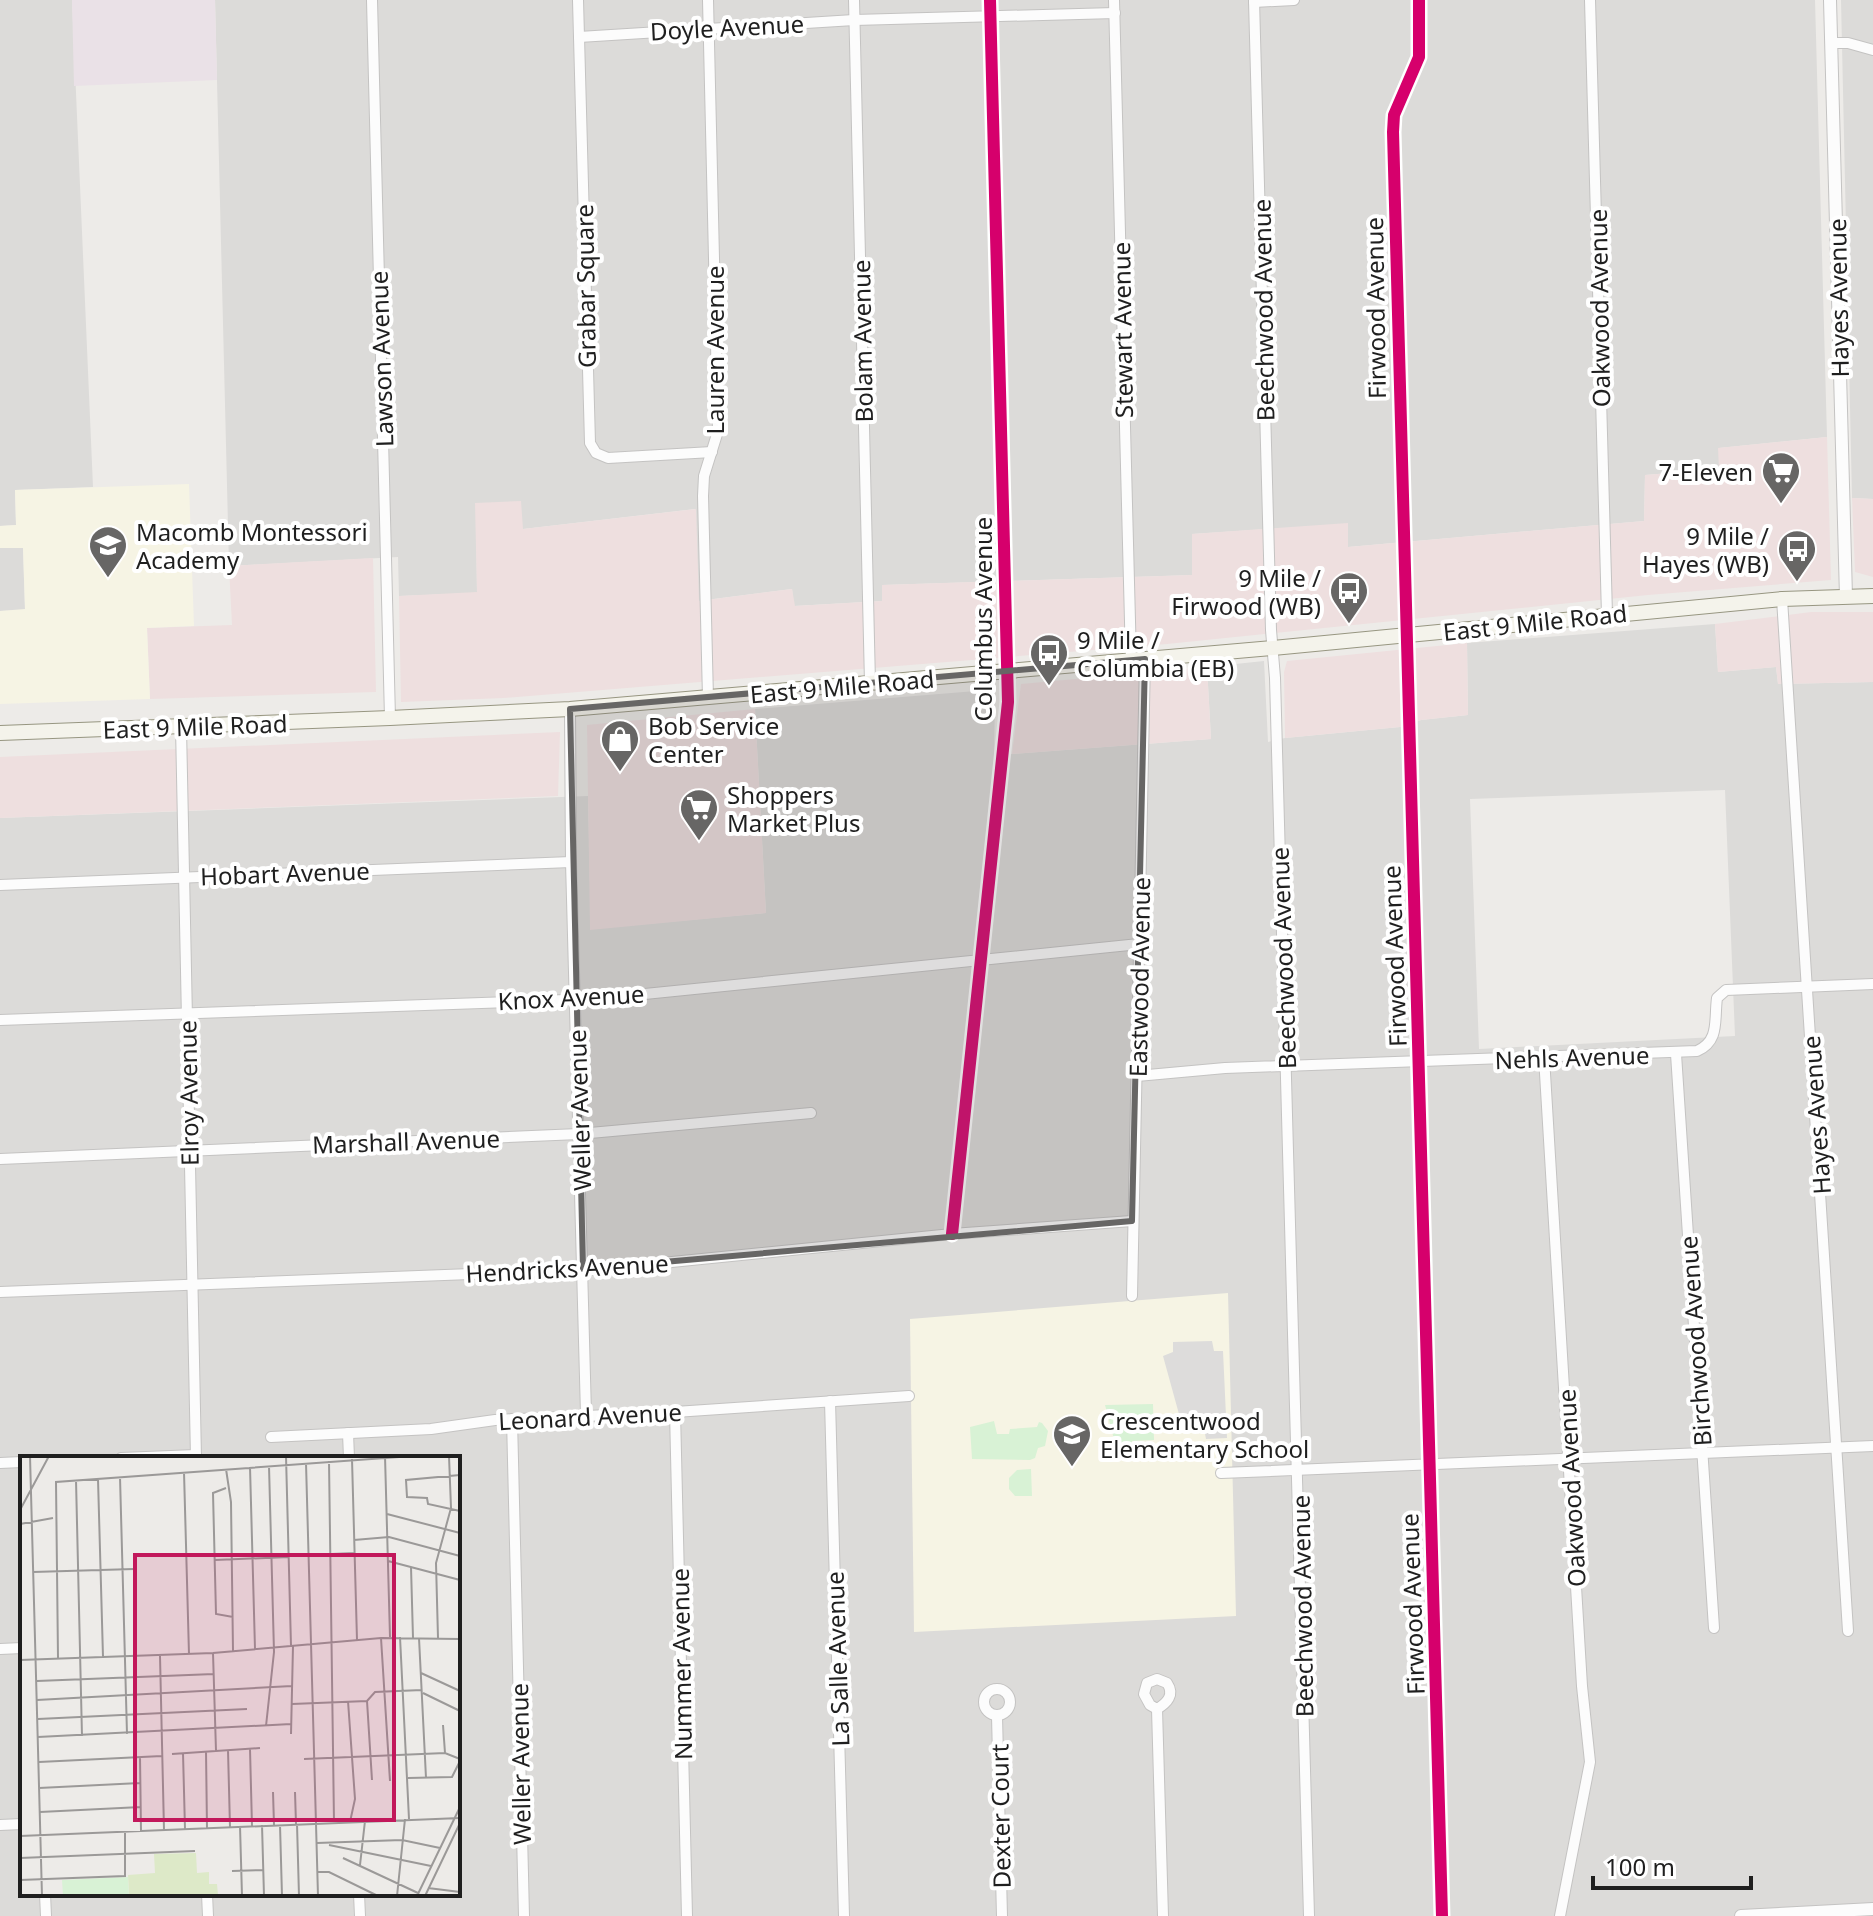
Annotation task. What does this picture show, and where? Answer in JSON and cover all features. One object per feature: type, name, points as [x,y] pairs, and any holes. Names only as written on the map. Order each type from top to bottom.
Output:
[{"type":"main road","name":"East 9 Mile Road","points":[[0,733],[570,709],[1273,648],[1782,599],[1873,596]]},
{"type":"street","name":"Lawson Avenue","points":[[372,0],[390,718]]},
{"type":"street","name":"Grabar Square","points":[[578,0],[589,430],[592,449],[602,457],[613,459],[712,452]]},
{"type":"street","name":"Lauren Avenue","points":[[708,0],[718,421],[704,476],[703,496],[708,698]]},
{"type":"street","name":"Bolam Avenue","points":[[854,0],[870,683]]},
{"type":"street","name":"Columbus Avenue","points":[[952,1234],[1008,702],[990,0]]},
{"type":"street","name":"Stewart Avenue","points":[[1114,0],[1138,659]]},
{"type":"street","points":[[1254,1],[1294,0]]},
{"type":"street","name":"Firwood Avenue","points":[[1419,0],[1419,57],[1394,115],[1393,132],[1442,1916]]},
{"type":"street","name":"Oakwood Avenue","points":[[1590,0],[1607,615]]},
{"type":"street","name":"Hayes Avenue","points":[[1830,0],[1846,597]]},
{"type":"street","name":"Beechwood Avenue","points":[[1254,1],[1299,1469],[1309,1916]]},
{"type":"street","name":"Doyle Avenue","points":[[579,37],[854,20],[1115,13]]},
{"type":"street","points":[[1831,43],[1848,43],[1873,50]]},
{"type":"street","name":"Hayes Avenue","points":[[1782,599],[1848,1631]]},
{"type":"street","name":"Eastwood Avenue","points":[[1132,1296],[1139,944],[1138,659]]},
{"type":"street","name":"Weller Avenue","points":[[570,709],[571,862],[586,1414]]},
{"type":"street","name":"Elroy Avenue","points":[[181,727],[196,1456]]},
{"type":"street","name":"Hobart Avenue","points":[[0,885],[571,862]]},
{"type":"street","name":"Knox Avenue","points":[[0,1020],[575,999],[1139,944]]},
{"type":"street","name":"Nehls Avenue","points":[[1137,1076],[1287,1065],[1676,1054],[1697,1051],[1710,1043],[1715,1034],[1717,998],[1726,990],[1873,984]]},
{"type":"street","name":"Birchwood Avenue","points":[[1676,1054],[1714,1628]]},
{"type":"street","name":"Oakwood Avenue","points":[[1544,1057],[1582,1686],[1590,1762],[1560,1916]]},
{"type":"street","name":"Marshall Avenue","points":[[0,1159],[579,1134],[811,1113]]},
{"type":"street","name":"Hendricks Avenue","points":[[0,1292],[583,1269],[952,1234],[1132,1221]]},
{"type":"street","name":"Leonard Avenue","points":[[271,1437],[431,1429],[586,1414],[596,1417],[909,1396]]},
{"type":"street","name":"La Salle Avenue","points":[[830,1401],[844,1916]]},
{"type":"street","name":"Nummer Avenue","points":[[675,1412],[687,1916]]},
{"type":"street","name":"Weller Avenue","points":[[512,1419],[524,1916]]},
{"type":"street","points":[[348,1433],[349,1456]]},
{"type":"street","points":[[1221,1473],[1873,1446]]},
{"type":"street","points":[[0,1463],[20,1462]]},
{"type":"street","points":[[0,1649],[20,1648]]},
{"type":"street","points":[[1157,1709],[1163,1916]]},
{"type":"street","name":"Dexter Court","points":[[997,1716],[1002,1916]]},
{"type":"street","points":[[0,1825],[20,1824]]},
{"type":"street","points":[[45,1896],[46,1916]]},
{"type":"street","points":[[207,1896],[208,1916]]},
{"type":"street","points":[[359,1896],[360,1916]]},
{"type":"street","points":[[1741,1916],[1873,1909]]},
{"type":"highlighted area","points":[[1145,659],[1132,1221],[583,1269],[570,709]]},
{"type":"shaded area","points":[[0,0],[72,0],[93,487],[15,490],[16,525],[0,526]]},
{"type":"shaded area","points":[[72,0],[215,0],[217,80],[74,86]]},
{"type":"shaded area","points":[[215,0],[1815,0],[1827,437],[1719,448],[1720,469],[1645,475],[1644,521],[1348,547],[1348,524],[1192,534],[1193,575],[882,585],[882,601],[794,606],[792,589],[698,601],[695,509],[523,529],[476,503],[477,593],[399,596],[398,557],[229,566]]},
{"type":"shaded area","points":[[1841,0],[1873,0],[1873,499],[1852,498]]},
{"type":"shaded area","points":[[1827,437],[1831,580],[1648,595],[1167,644],[504,698],[401,702],[399,596],[477,592],[475,503],[521,501],[523,529],[696,509],[699,601],[792,589],[795,606],[882,601],[882,585],[1192,575],[1192,534],[1348,523],[1348,547],[1644,521],[1645,475],[1719,469],[1718,448]]},
{"type":"shaded area","name":"Macomb Montessori Academy","points":[[189,484],[194,626],[147,628],[150,699],[0,704],[0,611],[25,609],[23,548],[0,548],[0,526],[16,525],[15,490]]},
{"type":"shaded area","points":[[1852,498],[1873,499],[1873,577],[1855,572]]},
{"type":"shaded area","points":[[0,548],[23,548],[25,610],[0,611]]},
{"type":"shaded area","points":[[373,558],[376,692],[150,699],[147,628],[232,625],[229,566]]},
{"type":"shaded area","points":[[1811,612],[1873,612],[1873,682],[1778,684],[1776,667],[1718,672],[1715,624]]},
{"type":"shaded area","points":[[1715,624],[1718,672],[1776,667],[1778,684],[1873,682],[1873,1916],[0,1916],[0,818],[588,796],[591,929],[766,913],[755,709],[988,690],[995,695],[994,760],[1012,754],[1211,739],[1207,667],[1264,661],[1268,742],[1400,727],[1421,720],[1468,715],[1467,643]],"holes":[[[1725,790],[1735,1036],[1479,1049],[1470,799]]]},
{"type":"shaded area","points":[[1467,643],[1468,715],[1421,720],[1400,727],[1285,738],[1284,672],[1287,661]]},
{"type":"shaded area","points":[[1207,667],[1211,739],[1012,754],[1021,684]]},
{"type":"shaded area","points":[[755,709],[766,913],[590,930],[587,725]]},
{"type":"shaded area","points":[[560,732],[558,796],[0,818],[0,757]]},
{"type":"shaded area","name":"Crescentwood Elementary School","points":[[1228,1293],[1236,1616],[914,1632],[910,1319]]},
{"type":"shaded area","points":[[1212,1341],[1214,1351],[1223,1351],[1227,1438],[1206,1439],[1203,1423],[1182,1425],[1163,1356],[1173,1352],[1173,1342]]},
{"type":"green space","points":[[1153,1404],[1154,1440],[1132,1441],[1132,1447],[1126,1447],[1126,1443],[1115,1443],[1105,1405]]},
{"type":"green space","points":[[994,1421],[997,1434],[1009,1434],[1010,1429],[1037,1427],[1039,1422],[1042,1423],[1048,1431],[1045,1446],[1038,1448],[1035,1458],[1030,1460],[972,1459],[970,1427]]},
{"type":"green space","points":[[1031,1469],[1032,1496],[1015,1496],[1009,1489],[1009,1478],[1017,1470]]},
{"type":"cycle path","points":[[952,1234],[1008,702],[990,0]]},
{"type":"cycle path","points":[[1419,0],[1419,57],[1394,115],[1393,132],[1442,1916]]},
{"type":"place","name":"7-Eleven","points":[[1781,505]]},
{"type":"place","name":"Macomb Montessori Academy","points":[[108,579]]},
{"type":"place","name":"9 Mile / Hayes (WB)","points":[[1797,583]]},
{"type":"place","name":"9 Mile / Firwood (WB)","points":[[1349,625]]},
{"type":"place","name":"9 Mile / Columbia (EB)","points":[[1049,687]]},
{"type":"place","name":"Bob Service Center","points":[[620,773]]},
{"type":"place","name":"Shoppers Market Plus","points":[[699,842]]},
{"type":"place","name":"Crescentwood Elementary School","points":[[1072,1468]]}]
